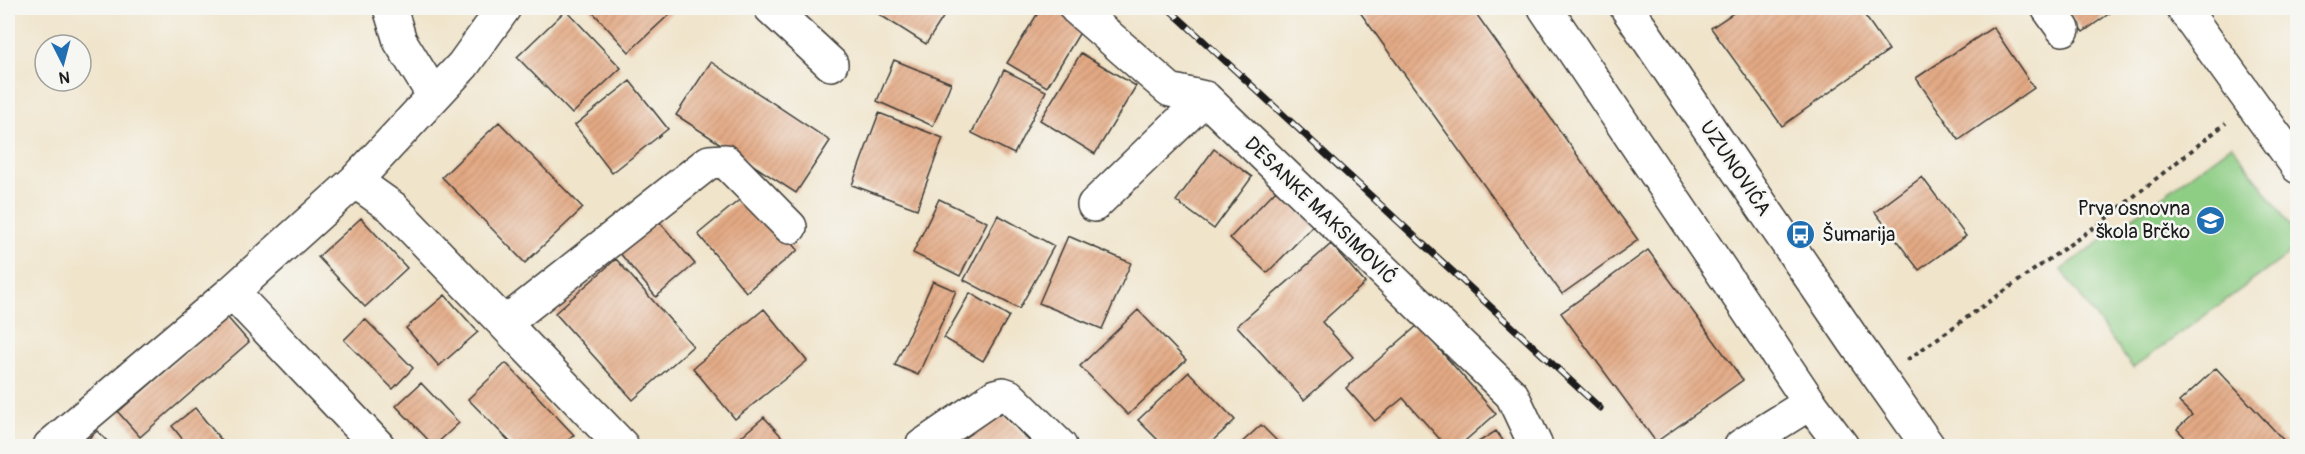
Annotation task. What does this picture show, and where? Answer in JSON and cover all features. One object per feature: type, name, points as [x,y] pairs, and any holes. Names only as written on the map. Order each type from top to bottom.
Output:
[{"type":"street","points":[[390,8],[400,41],[434,96]]},
{"type":"street","points":[[50,447],[232,292],[355,181],[463,65],[504,8]]},
{"type":"street","points":[[771,8],[831,64]]},
{"type":"street","points":[[1076,8],[1170,90],[1205,98]]},
{"type":"street","points":[[1545,8],[1810,404],[1842,447]]},
{"type":"street","name":"UZUNOVIĆA","points":[[1627,8],[1928,447]]},
{"type":"street","points":[[2184,8],[2298,167]]},
{"type":"street","points":[[1094,205],[1205,98]]},
{"type":"street","name":"DESANKE MAKSIMOVIĆ","points":[[1205,98],[1512,395],[1536,447]]},
{"type":"street","points":[[505,323],[709,162],[725,161],[790,226]]},
{"type":"street","points":[[355,181],[393,208],[622,447]]},
{"type":"street","points":[[232,292],[378,447]]},
{"type":"street","points":[[922,447],[995,396],[1003,394],[1009,396],[1060,447]]},
{"type":"street","points":[[1741,447],[1810,404]]},
{"type":"path","points":[[1880,380],[2103,221],[2251,104]]},
{"type":"green space","points":[[2232,145],[2297,235],[2297,248],[2133,368],[2061,270]]},
{"type":"building","points":[[589,8],[674,8],[675,9],[629,52]]},
{"type":"building","points":[[869,8],[949,8],[926,44]]},
{"type":"building","points":[[1041,8],[1058,8],[1085,24],[1047,87],[1007,63]]},
{"type":"building","points":[[1357,8],[1472,8],[1638,240],[1562,294]]},
{"type":"building","points":[[1741,8],[1870,8],[1863,13],[1889,50],[1782,126],[1711,28]]},
{"type":"building","points":[[2065,8],[2117,8],[2083,32]]},
{"type":"building","points":[[566,10],[621,68],[572,114],[517,57]]},
{"type":"building","points":[[1993,27],[2034,88],[1959,140],[1916,78]]},
{"type":"building","points":[[1081,53],[1136,86],[1095,154],[1040,120]]},
{"type":"building","points":[[894,60],[951,83],[933,126],[877,101]]},
{"type":"building","points":[[711,62],[830,141],[796,193],[676,115]]},
{"type":"building","points":[[1004,70],[1046,91],[1014,154],[972,133]]},
{"type":"building","points":[[630,81],[668,129],[612,173],[575,125]]},
{"type":"building","points":[[879,113],[943,138],[917,209],[852,185]]},
{"type":"building","points":[[499,122],[583,208],[525,263],[442,177]]},
{"type":"building","points":[[1214,149],[1252,177],[1214,229],[1176,201]]},
{"type":"building","points":[[1922,177],[1966,236],[1919,270],[1875,212]]},
{"type":"building","points":[[1276,190],[1314,225],[1267,273],[1230,238]]},
{"type":"building","points":[[749,192],[798,250],[746,292],[698,234]]},
{"type":"building","points":[[939,199],[987,222],[960,276],[913,253]]},
{"type":"building","points":[[998,215],[1054,246],[1019,309],[964,280]]},
{"type":"building","points":[[361,218],[407,268],[365,307],[318,257]]},
{"type":"building","points":[[658,220],[695,264],[656,297],[619,252]]},
{"type":"building","points":[[1068,236],[1131,263],[1102,329],[1039,303]]},
{"type":"building","points":[[1331,244],[1365,283],[1322,322],[1353,357],[1304,400],[1237,326]]},
{"type":"building","points":[[1648,250],[1743,380],[1656,442],[1561,313]]},
{"type":"building","points":[[616,259],[693,346],[633,400],[555,313]]},
{"type":"building","points":[[933,281],[956,291],[918,375],[895,365]]},
{"type":"building","points":[[970,293],[1009,316],[983,361],[944,338]]},
{"type":"building","points":[[445,295],[478,332],[439,366],[406,328]]},
{"type":"building","points":[[764,309],[807,361],[735,419],[693,368]]},
{"type":"building","points":[[1138,310],[1186,360],[1128,415],[1080,366]]},
{"type":"building","points":[[227,317],[249,342],[140,437],[118,412]]},
{"type":"building","points":[[365,319],[413,368],[393,389],[344,340]]},
{"type":"building","points":[[1418,325],[1496,414],[1459,446],[1446,446],[1403,398],[1375,421],[1346,388]]},
{"type":"building","points":[[506,363],[574,435],[562,446],[514,446],[468,399]]},
{"type":"building","points":[[2216,368],[2289,446],[2193,446],[2177,429],[2192,415],[2179,402]]},
{"type":"building","points":[[1189,372],[1235,420],[1207,446],[1164,446],[1138,420]]},
{"type":"building","points":[[421,383],[459,423],[434,446],[396,406]]},
{"type":"building","points":[[990,401],[1034,446],[942,446]]},
{"type":"building","points":[[195,408],[226,446],[188,446],[172,426]]},
{"type":"building","points":[[764,417],[790,446],[730,446]]},
{"type":"building","points":[[1261,425],[1282,446],[1238,446]]},
{"type":"building","points":[[97,431],[112,446],[80,446]]},
{"type":"building","points":[[1496,431],[1507,446],[1472,446]]},
{"type":"railway","points":[[1168,8],[1600,408]]},
{"type":"place","name":"Prva osnovna škola Brčko","points":[[2211,220]]},
{"type":"place","name":"Šumarija","points":[[1801,234]]}]
